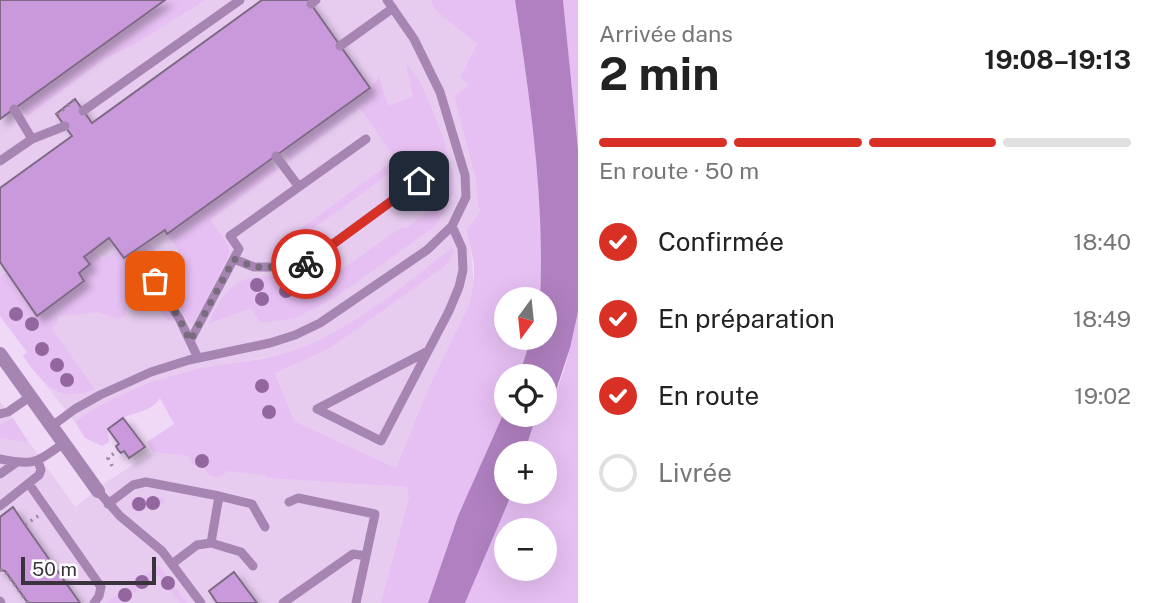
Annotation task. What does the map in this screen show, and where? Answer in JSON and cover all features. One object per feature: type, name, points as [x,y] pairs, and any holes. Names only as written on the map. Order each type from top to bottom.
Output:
[{"type":"street","points":[[0,354],[98,491]]},
{"type":"lane","points":[[83,111],[240,0]]},
{"type":"lane","points":[[52,426],[75,409],[130,380],[198,358],[270,343],[320,323],[427,250],[452,226],[466,197],[466,175],[440,92],[414,39],[390,4],[340,46]]},
{"type":"lane","points":[[14,109],[32,139]]},
{"type":"lane","points":[[0,162],[32,139],[65,125]]},
{"type":"lane","points":[[190,341],[239,249],[230,236],[366,139]]},
{"type":"lane","points":[[276,156],[299,187]]},
{"type":"lane","points":[[234,259],[254,267],[301,267],[419,181]]},
{"type":"lane","points":[[428,351],[317,409],[381,441],[449,311],[463,270],[462,248],[452,226]]},
{"type":"lane","points":[[142,262],[179,318],[198,358]]},
{"type":"lane","points":[[0,414],[8,412],[32,396]]},
{"type":"lane","points":[[0,459],[27,464],[38,461],[64,443]]},
{"type":"lane","points":[[0,506],[39,475],[41,470],[38,461]]},
{"type":"lane","points":[[0,474],[16,462]]},
{"type":"lane","points":[[108,504],[133,485],[146,482],[252,504],[265,527]]},
{"type":"lane","points":[[29,484],[98,584],[101,592],[94,603]]},
{"type":"lane","points":[[98,491],[120,516],[162,551],[201,603]]},
{"type":"lane","points":[[211,543],[219,496]]},
{"type":"lane","points":[[289,502],[298,498],[375,514],[356,603]]},
{"type":"lane","points":[[172,564],[197,545],[211,543],[241,552],[253,566]]},
{"type":"lane","points":[[283,603],[353,554],[366,556]]},
{"type":"path","points":[[65,125],[56,114],[75,99],[83,111]]},
{"type":"path","points":[[112,466],[108,458],[118,450]]},
{"type":"path","points":[[0,570],[5,571],[27,603]]},
{"type":"path","points":[[6,586],[12,581]]},
{"type":"shaded area","points":[[0,0],[431,0],[435,10],[477,44],[460,76],[469,86],[465,91],[467,140],[481,211],[469,236],[474,283],[469,305],[429,387],[396,468],[294,421],[269,357],[165,378],[108,401],[75,422],[23,356],[27,352],[0,316]]},
{"type":"shaded area","points":[[165,0],[205,0],[135,44],[104,59],[27,116],[20,105]]},
{"type":"shaded area","points":[[431,0],[515,0],[531,112],[538,187],[540,287],[494,287],[494,350],[527,350],[523,364],[494,364],[494,427],[498,427],[458,516],[428,603],[381,603],[409,498],[407,487],[266,478],[265,475],[228,471],[218,478],[208,475],[205,469],[193,465],[189,456],[153,452],[147,442],[174,424],[160,398],[148,409],[114,424],[108,429],[109,442],[102,446],[85,438],[75,422],[104,403],[152,382],[203,368],[276,356],[309,345],[374,307],[453,247],[454,253],[445,266],[330,348],[275,373],[294,421],[396,468],[429,387],[469,305],[474,283],[474,264],[467,230],[481,211],[478,206],[476,179],[454,96],[469,86],[460,77],[477,44],[435,10]]},
{"type":"shaded area","points":[[515,0],[563,0],[578,149],[578,312],[557,387],[557,364],[523,364],[527,350],[557,350],[557,287],[540,287],[538,187]]},
{"type":"shaded area","points":[[563,0],[578,0],[578,149]]},
{"type":"shaded area","points":[[406,63],[421,83],[443,137],[452,173],[453,193],[434,227],[339,295],[296,318],[261,323],[251,308],[208,324],[222,298],[232,287],[244,280],[278,275],[299,300],[403,226],[406,229],[435,202],[444,179],[427,166],[405,162],[278,254],[277,246],[396,159],[360,108],[290,160],[284,150],[373,86],[379,76],[388,106],[413,97]]},
{"type":"shaded area","points":[[269,161],[277,170],[210,220],[229,246],[229,255],[193,324],[190,324],[144,257],[138,261],[176,321],[168,320],[160,310],[128,294],[126,315],[120,319],[98,312],[59,316],[53,331],[95,389],[82,393],[62,393],[45,383],[23,356],[27,352],[0,316],[0,277],[7,272],[37,315],[90,265],[84,257],[94,250],[102,261],[118,250],[127,260],[148,243],[165,263],[179,251],[167,234]]},
{"type":"shaded area","points":[[578,312],[578,603],[465,603],[494,535],[494,581],[557,581],[557,518],[501,518],[507,504],[557,504],[557,441],[528,441],[533,427],[557,427],[557,390]]},
{"type":"shaded area","points":[[0,401],[75,507],[108,481],[153,452],[190,456],[228,470],[266,475],[266,478],[407,487],[409,498],[382,603],[0,603]]},
{"type":"shaded area","points":[[13,418],[27,440],[25,442],[0,438],[0,425]]},
{"type":"shaded area","points":[[498,427],[533,427],[528,441],[494,441],[494,504],[507,504],[501,518],[494,518],[494,535],[465,603],[428,603],[458,516]]},
{"type":"shaded area","points":[[154,496],[164,498],[165,502],[142,511],[134,511],[130,506],[131,500]]},
{"type":"shaded area","points":[[159,565],[187,603],[180,603],[159,575],[120,603],[106,603]]},
{"type":"building","points":[[0,0],[165,0],[0,119]]},
{"type":"building","points":[[262,0],[308,0],[370,88],[167,234],[165,230],[124,258],[109,238],[84,257],[90,264],[79,273],[84,281],[37,316],[0,262],[0,188],[72,136],[56,114],[75,99],[92,123]]},
{"type":"building","points":[[123,418],[145,447],[129,458],[124,451],[121,453],[118,450],[116,446],[119,444],[108,429]]},
{"type":"building","points":[[13,507],[80,603],[28,603],[5,571],[0,570],[0,517]]},
{"type":"building","points":[[234,572],[257,603],[217,603],[209,591]]},
{"type":"way so far","points":[[155,281],[190,341],[234,259],[254,267],[301,267],[306,264]]},
{"type":"route","points":[[306,264],[419,181]]}]
